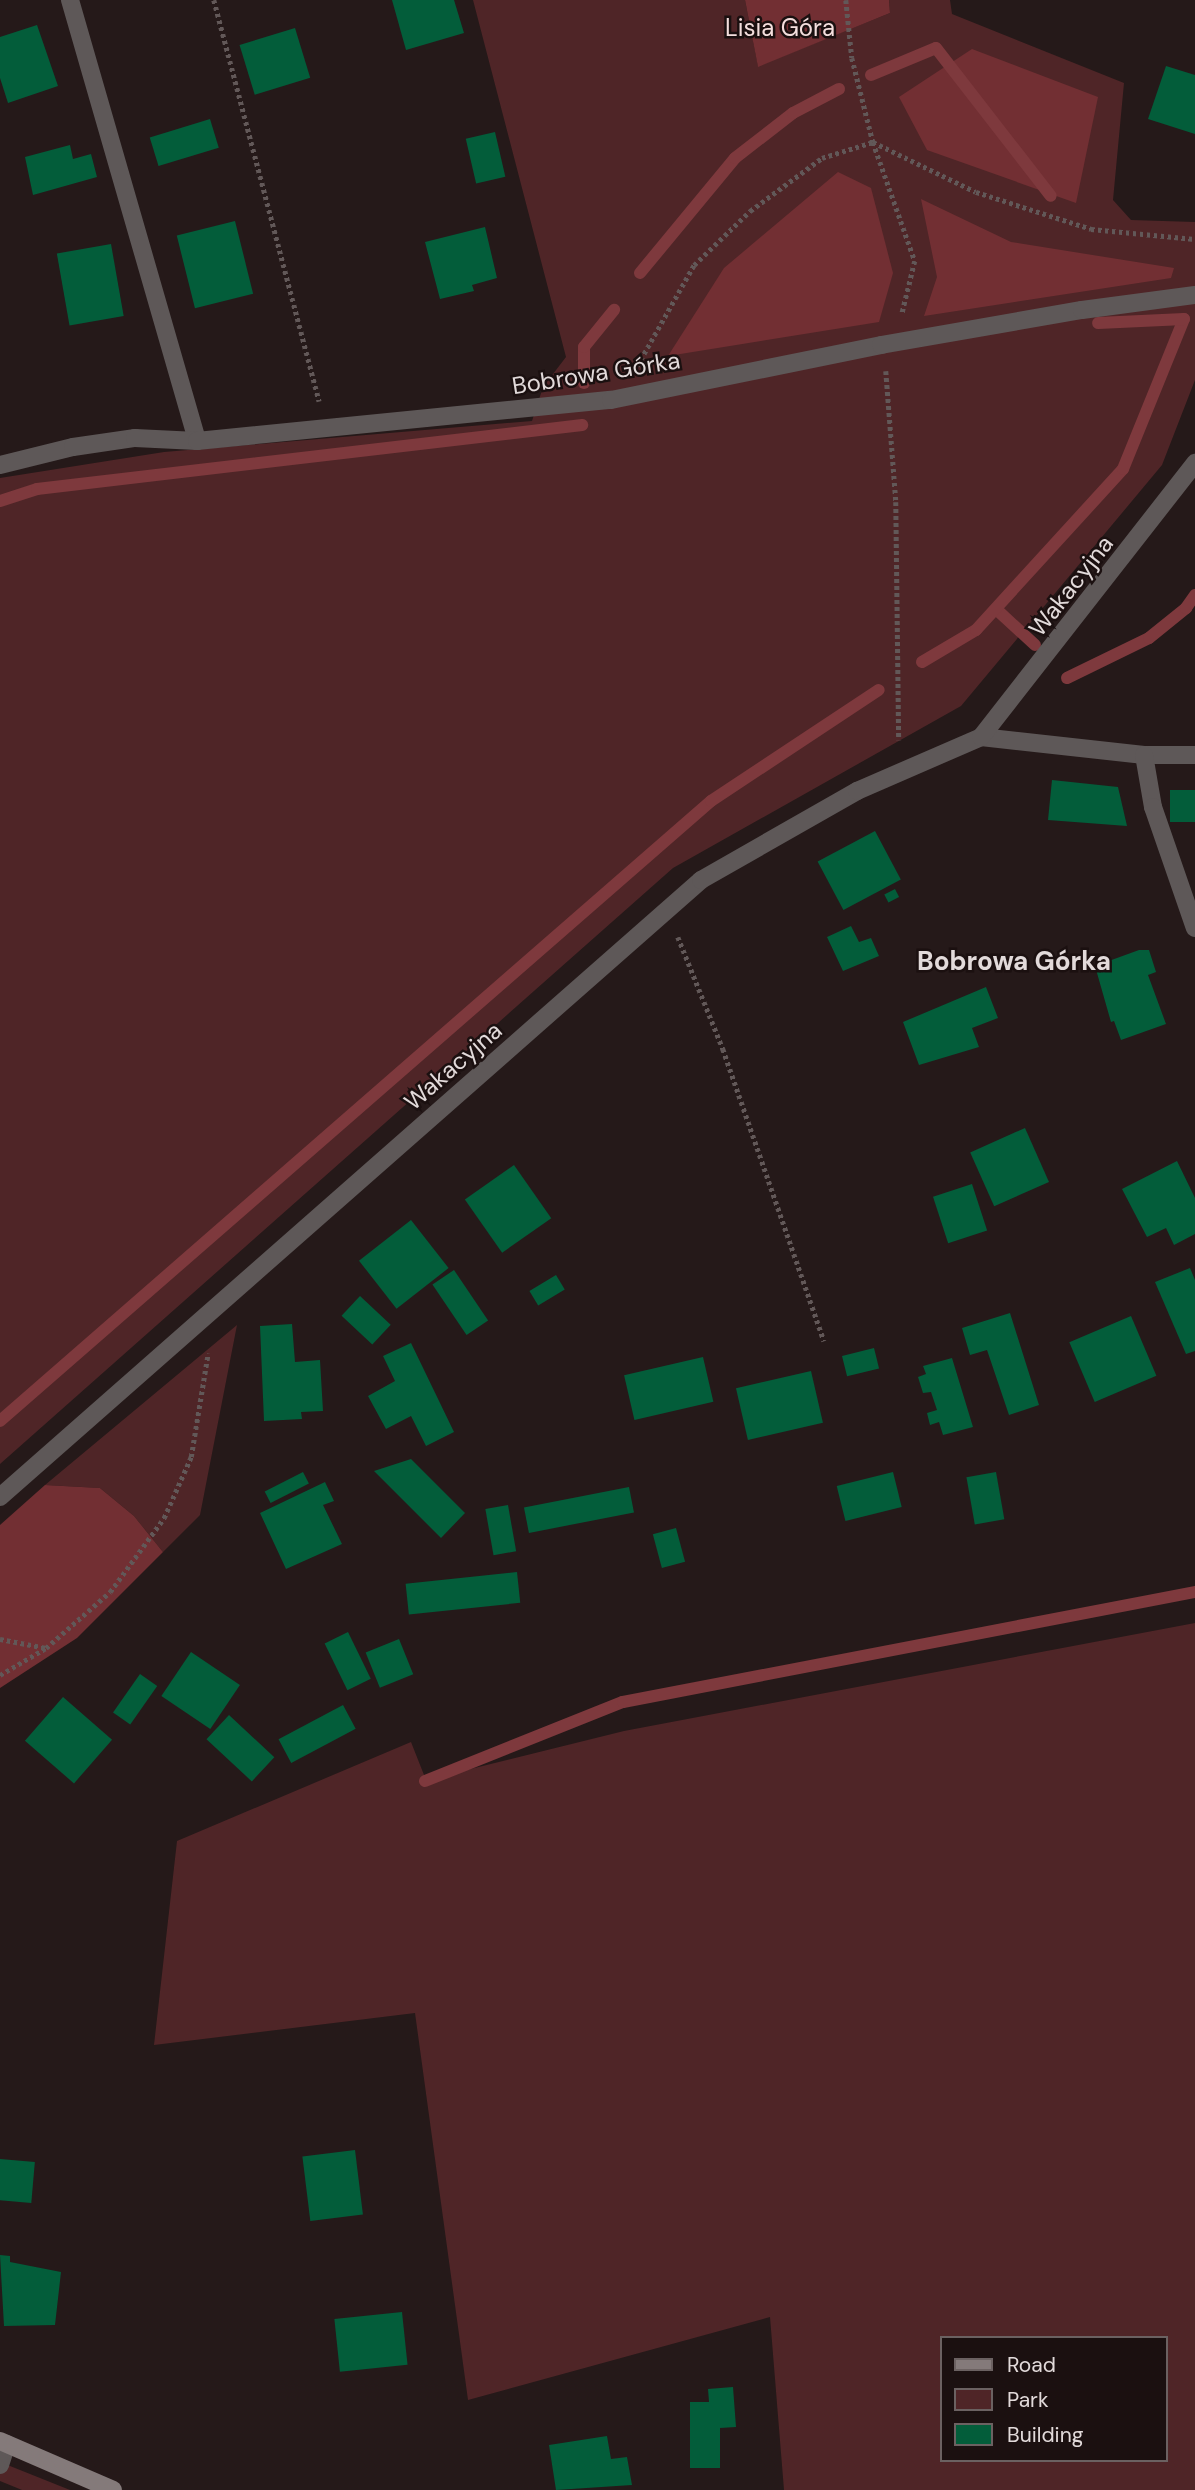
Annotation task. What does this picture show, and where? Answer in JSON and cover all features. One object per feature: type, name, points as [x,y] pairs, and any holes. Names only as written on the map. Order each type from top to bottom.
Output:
[{"type":"street","points":[[70,0],[197,441]]},
{"type":"street","name":"Bobrowa Górka","points":[[0,465],[72,447],[135,438],[197,441],[611,400],[881,345],[1082,310],[1195,296]]},
{"type":"street","name":"Wakacyjna","points":[[0,1496],[701,880],[857,791],[981,737],[1195,463]]},
{"type":"street","name":"Wakacyjna","points":[[981,737],[1144,755],[1195,755]]},
{"type":"street","points":[[1144,755],[1153,807],[1195,928]]},
{"type":"street","points":[[0,2465],[4,2443],[113,2490]]},
{"type":"path","points":[[214,0],[326,429]]},
{"type":"path","points":[[846,0],[852,58],[873,142],[915,261],[902,318],[881,345],[890,393],[896,502],[900,772]]},
{"type":"path","points":[[611,400],[629,379],[694,265],[750,211],[822,158],[873,142],[976,192],[1091,229],[1195,239]]},
{"type":"path","points":[[668,910],[723,1049],[824,1341]]},
{"type":"path","points":[[0,1675],[46,1648],[110,1592],[164,1518],[191,1457],[214,1309]]},
{"type":"path","points":[[0,1639],[46,1648]]},
{"type":"green space","points":[[473,0],[745,0],[758,66],[890,13],[889,0],[950,0],[952,14],[1124,83],[1113,200],[1131,220],[1195,222],[1195,380],[1162,465],[961,706],[673,868],[0,1464],[0,478],[164,452],[532,421],[543,387],[566,357]]},
{"type":"green space","name":"Lisia Góra","points":[[745,0],[889,0],[890,13],[758,67]]},
{"type":"green space","points":[[972,49],[1098,97],[1076,203],[927,150],[899,97]]},
{"type":"green space","points":[[838,172],[871,188],[893,273],[879,322],[668,356],[724,268]]},
{"type":"green space","points":[[921,199],[1011,242],[1174,268],[1171,278],[924,316],[937,277]]},
{"type":"green space","points":[[237,1325],[200,1515],[163,1552],[134,1516],[100,1488],[45,1485]]},
{"type":"green space","points":[[45,1485],[100,1488],[134,1516],[163,1552],[77,1638],[0,1688],[0,1525]]},
{"type":"green space","points":[[1195,1623],[1195,2490],[784,2490],[770,2317],[468,2400],[415,2013],[154,2045],[177,1841],[411,1742],[426,1780],[624,1731]]},
{"type":"green space","points":[[0,2462],[70,2490],[22,2490],[0,2481]]},
{"type":"building","points":[[392,0],[454,0],[464,33],[406,50]]},
{"type":"building","points":[[37,25],[58,86],[8,103],[0,78],[0,37]]},
{"type":"building","points":[[295,28],[310,78],[255,95],[240,45]]},
{"type":"building","points":[[1166,66],[1195,75],[1195,134],[1148,119]]},
{"type":"building","points":[[210,119],[219,148],[159,166],[150,137]]},
{"type":"building","points":[[495,132],[505,177],[476,184],[466,139]]},
{"type":"building","points":[[70,145],[73,159],[91,154],[97,177],[33,195],[25,157]]},
{"type":"building","points":[[235,221],[253,294],[195,308],[177,236]]},
{"type":"building","points":[[485,227],[497,278],[472,285],[474,291],[440,299],[425,242]]},
{"type":"building","points":[[111,244],[124,316],[70,325],[57,254]]},
{"type":"building","points":[[1052,780],[1118,787],[1127,826],[1048,820]]},
{"type":"building","points":[[1170,790],[1195,790],[1195,822],[1170,822]]},
{"type":"building","points":[[875,831],[901,880],[843,910],[818,862]]},
{"type":"building","points":[[895,889],[899,897],[888,902],[884,894]]},
{"type":"building","points":[[851,926],[859,942],[871,938],[879,956],[843,971],[827,937]]},
{"type":"building","points":[[1139,950],[1149,950],[1156,972],[1148,975],[1166,1024],[1121,1040],[1114,1021],[1111,1022],[1095,966]]},
{"type":"building","points":[[986,987],[998,1018],[972,1028],[979,1047],[919,1065],[903,1022]]},
{"type":"building","points":[[1025,1128],[1049,1182],[994,1206],[970,1152]]},
{"type":"building","points":[[1177,1161],[1195,1198],[1195,1234],[1174,1245],[1166,1228],[1147,1237],[1122,1189]]},
{"type":"building","points":[[514,1165],[551,1218],[502,1253],[465,1199]]},
{"type":"building","points":[[972,1184],[987,1231],[948,1243],[933,1197]]},
{"type":"building","points":[[411,1220],[449,1268],[397,1309],[359,1261]]},
{"type":"building","points":[[1190,1268],[1195,1280],[1195,1351],[1186,1354],[1155,1282]]},
{"type":"building","points":[[454,1270],[488,1321],[467,1335],[432,1285]]},
{"type":"building","points":[[556,1275],[565,1290],[538,1306],[529,1291]]},
{"type":"building","points":[[360,1296],[391,1325],[372,1344],[342,1316]]},
{"type":"building","points":[[1010,1313],[1039,1405],[1009,1415],[987,1350],[970,1355],[962,1328]]},
{"type":"building","points":[[1131,1316],[1156,1376],[1095,1402],[1069,1342]]},
{"type":"building","points":[[292,1324],[295,1362],[320,1360],[323,1411],[301,1412],[302,1419],[264,1421],[260,1326]]},
{"type":"building","points":[[411,1343],[454,1432],[426,1446],[411,1416],[386,1429],[368,1396],[395,1381],[383,1356]]},
{"type":"building","points":[[874,1348],[879,1368],[847,1376],[842,1356]]},
{"type":"building","points":[[703,1357],[713,1402],[634,1420],[624,1375]]},
{"type":"building","points":[[952,1358],[973,1427],[943,1435],[939,1422],[930,1425],[927,1413],[937,1410],[931,1392],[923,1393],[918,1377],[926,1374],[923,1366]]},
{"type":"building","points":[[811,1371],[823,1423],[748,1440],[736,1388]]},
{"type":"building","points":[[411,1459],[465,1513],[441,1538],[374,1471]]},
{"type":"building","points":[[303,1472],[309,1484],[271,1503],[265,1492]]},
{"type":"building","points":[[893,1472],[902,1507],[845,1521],[837,1486]]},
{"type":"building","points":[[996,1472],[1004,1519],[975,1524],[966,1477]]},
{"type":"building","points":[[325,1482],[334,1501],[323,1505],[342,1544],[286,1569],[260,1513]]},
{"type":"building","points":[[629,1487],[634,1513],[529,1533],[524,1507]]},
{"type":"building","points":[[508,1505],[516,1551],[494,1555],[485,1509]]},
{"type":"building","points":[[676,1528],[685,1562],[662,1568],[653,1534]]},
{"type":"building","points":[[517,1572],[520,1603],[409,1615],[406,1584]]},
{"type":"building","points":[[348,1632],[371,1679],[347,1690],[325,1643]]},
{"type":"building","points":[[399,1639],[413,1674],[380,1688],[366,1652]]},
{"type":"building","points":[[191,1652],[240,1685],[210,1729],[161,1696]]},
{"type":"building","points":[[140,1674],[157,1686],[130,1725],[113,1713]]},
{"type":"building","points":[[63,1697],[112,1740],[74,1783],[25,1741]]},
{"type":"building","points":[[343,1705],[356,1729],[291,1763],[279,1739]]},
{"type":"building","points":[[229,1715],[274,1757],[252,1781],[206,1739]]},
{"type":"building","points":[[355,2150],[363,2215],[310,2221],[302,2156]]},
{"type":"building","points":[[0,2159],[35,2162],[31,2203],[0,2200]]},
{"type":"building","points":[[0,2255],[10,2256],[10,2262],[61,2272],[55,2325],[4,2326]]},
{"type":"building","points":[[402,2312],[408,2365],[340,2372],[334,2319]]},
{"type":"building","points":[[733,2387],[736,2427],[720,2428],[720,2468],[690,2468],[690,2402],[709,2402],[708,2389]]},
{"type":"building","points":[[607,2436],[611,2459],[627,2457],[632,2485],[556,2490],[549,2445]]},
{"type":"waterway","points":[[871,75],[936,48],[1051,196]]},
{"type":"waterway","points":[[640,273],[735,158],[793,113],[839,89]]},
{"type":"waterway","points":[[584,383],[584,347],[614,310]]},
{"type":"waterway","points":[[922,662],[976,630],[1123,469],[1184,319],[1098,323]]},
{"type":"waterway","points":[[0,501],[37,489],[582,425]]},
{"type":"waterway","points":[[1067,678],[1149,638],[1186,608],[1195,595]]},
{"type":"waterway","points":[[996,609],[1035,645]]},
{"type":"waterway","points":[[0,1421],[711,801],[879,690]]},
{"type":"waterway","points":[[425,1781],[623,1702],[1195,1592]]},
{"type":"district","name":"Bobrowa Górka","points":[[1014,962]]}]
